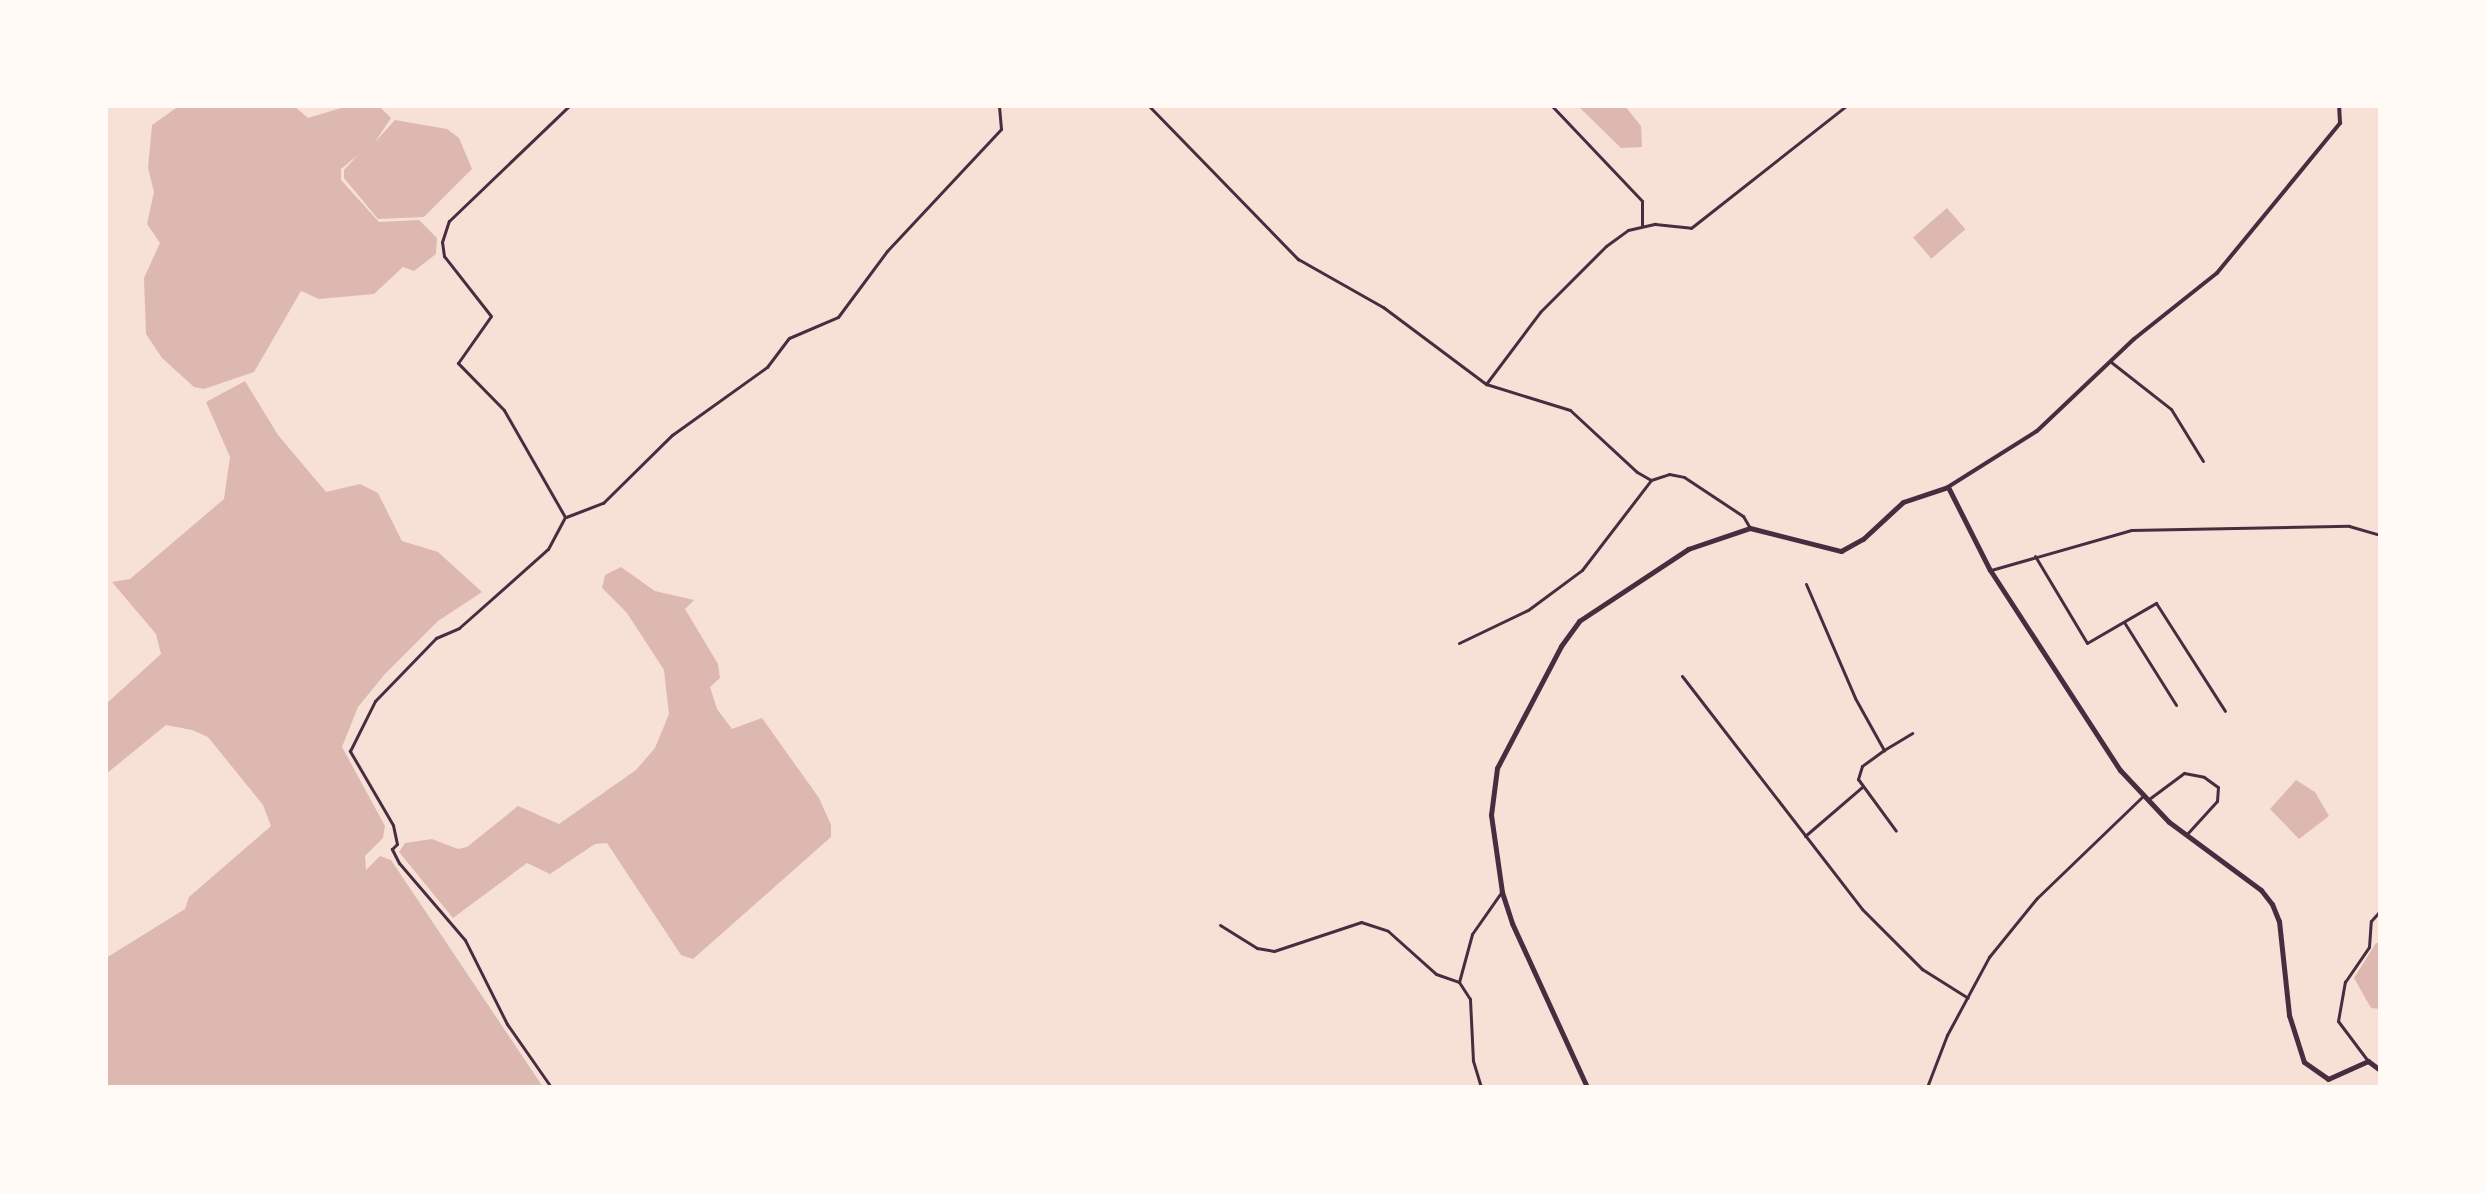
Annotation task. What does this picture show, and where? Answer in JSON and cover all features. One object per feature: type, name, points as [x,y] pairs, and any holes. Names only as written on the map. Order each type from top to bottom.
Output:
[{"type":"main road","points":[[1587,1087],[1523,952],[1502,892],[1491,815],[1497,768],[1570,631],[1658,564],[1750,528],[1841,551],[1863,539],[1903,502],[1948,487],[1985,563],[2144,799],[2186,835],[2261,890],[2272,904],[2279,921],[2289,1015],[2311,1070],[2328,1079],[2368,1061],[2380,1070]]},
{"type":"street","points":[[565,517],[504,410],[458,363],[491,316],[483,299],[444,256],[442,242],[449,221],[569,106]]},
{"type":"street","points":[[551,1087],[507,1024],[465,940],[399,863],[392,849],[397,844],[393,825],[350,751],[375,701],[436,638],[459,628],[548,549],[565,517],[603,503],[672,435],[767,367],[789,338],[838,317],[887,251],[1001,129],[999,106]]},
{"type":"street","points":[[1149,106],[1298,259],[1383,307],[1486,384],[1570,410],[1651,480]]},
{"type":"street","points":[[1552,106],[1642,201],[1642,227]]},
{"type":"street","points":[[1486,384],[1540,312],[1606,246],[1642,227],[1691,228],[1846,106]]},
{"type":"street","points":[[1948,487],[2037,431],[2111,362],[2217,273],[2340,123],[2339,106]]},
{"type":"street","points":[[2111,362],[2171,409],[2203,461]]},
{"type":"street","points":[[1459,643],[1528,610],[1582,570],[1651,480],[1669,474],[1684,477],[1743,516],[1750,528]]},
{"type":"street","points":[[1990,570],[2034,554],[2131,530],[2202,526],[2349,526],[2380,535]]},
{"type":"street","points":[[2034,554],[2087,643],[2156,603],[2225,711]]},
{"type":"street","points":[[1806,584],[1855,698],[1884,750]]},
{"type":"street","points":[[2124,622],[2176,705]]},
{"type":"street","points":[[1682,676],[1862,909],[1922,969],[1968,998]]},
{"type":"street","points":[[1896,831],[1862,787],[1857,774],[1884,750],[1912,733]]},
{"type":"street","points":[[1927,1087],[1989,957],[2037,898],[2144,799],[2184,773],[2204,777],[2218,787],[2217,801],[2186,835]]},
{"type":"street","points":[[1804,837],[1862,787]]},
{"type":"street","points":[[1459,982],[1472,934],[1502,892]]},
{"type":"street","points":[[2368,1061],[2338,1021],[2345,982],[2369,947],[2371,921],[2380,911]]},
{"type":"street","points":[[1220,925],[1257,948],[1274,951],[1361,922],[1388,931],[1426,967],[1459,982],[1470,999],[1473,1061],[1481,1087]]},
{"type":"shaded area","points":[[179,106],[294,106],[308,118],[348,106],[379,106],[391,118],[375,142],[395,120],[447,129],[459,138],[472,169],[424,217],[378,219],[344,178],[344,170],[358,155],[341,169],[341,180],[379,222],[419,220],[437,238],[436,254],[414,271],[403,267],[374,294],[319,299],[301,291],[254,372],[204,389],[194,387],[162,358],[146,334],[144,278],[160,243],[147,224],[154,192],[148,168],[152,125]]},
{"type":"shaded area","points":[[1578,106],[1625,106],[1641,126],[1642,147],[1621,148]]},
{"type":"shaded area","points":[[1947,208],[1965,229],[1931,259],[1913,238]]},
{"type":"shaded area","points":[[245,381],[278,435],[326,492],[360,484],[378,493],[402,541],[438,552],[482,592],[438,621],[384,675],[358,707],[342,747],[385,826],[383,838],[365,856],[366,870],[380,856],[391,860],[543,1087],[106,1087],[106,958],[185,909],[189,897],[271,826],[263,805],[208,737],[192,730],[166,725],[106,774],[106,704],[161,654],[156,634],[112,582],[130,579],[224,499],[230,457],[206,402]]},
{"type":"shaded area","points":[[621,567],[655,591],[694,600],[685,609],[718,664],[720,678],[710,687],[717,709],[732,729],[762,718],[819,798],[831,825],[831,837],[693,959],[681,955],[607,843],[595,844],[550,874],[527,863],[453,918],[399,852],[405,843],[432,839],[458,849],[467,847],[518,806],[559,824],[636,770],[655,748],[669,714],[664,670],[627,613],[602,588],[605,575]]},
{"type":"shaded area","points":[[2296,780],[2315,792],[2329,816],[2299,839],[2270,809]]},
{"type":"shaded area","points":[[2376,943],[2380,943],[2380,1009],[2371,1008],[2354,978]]}]
